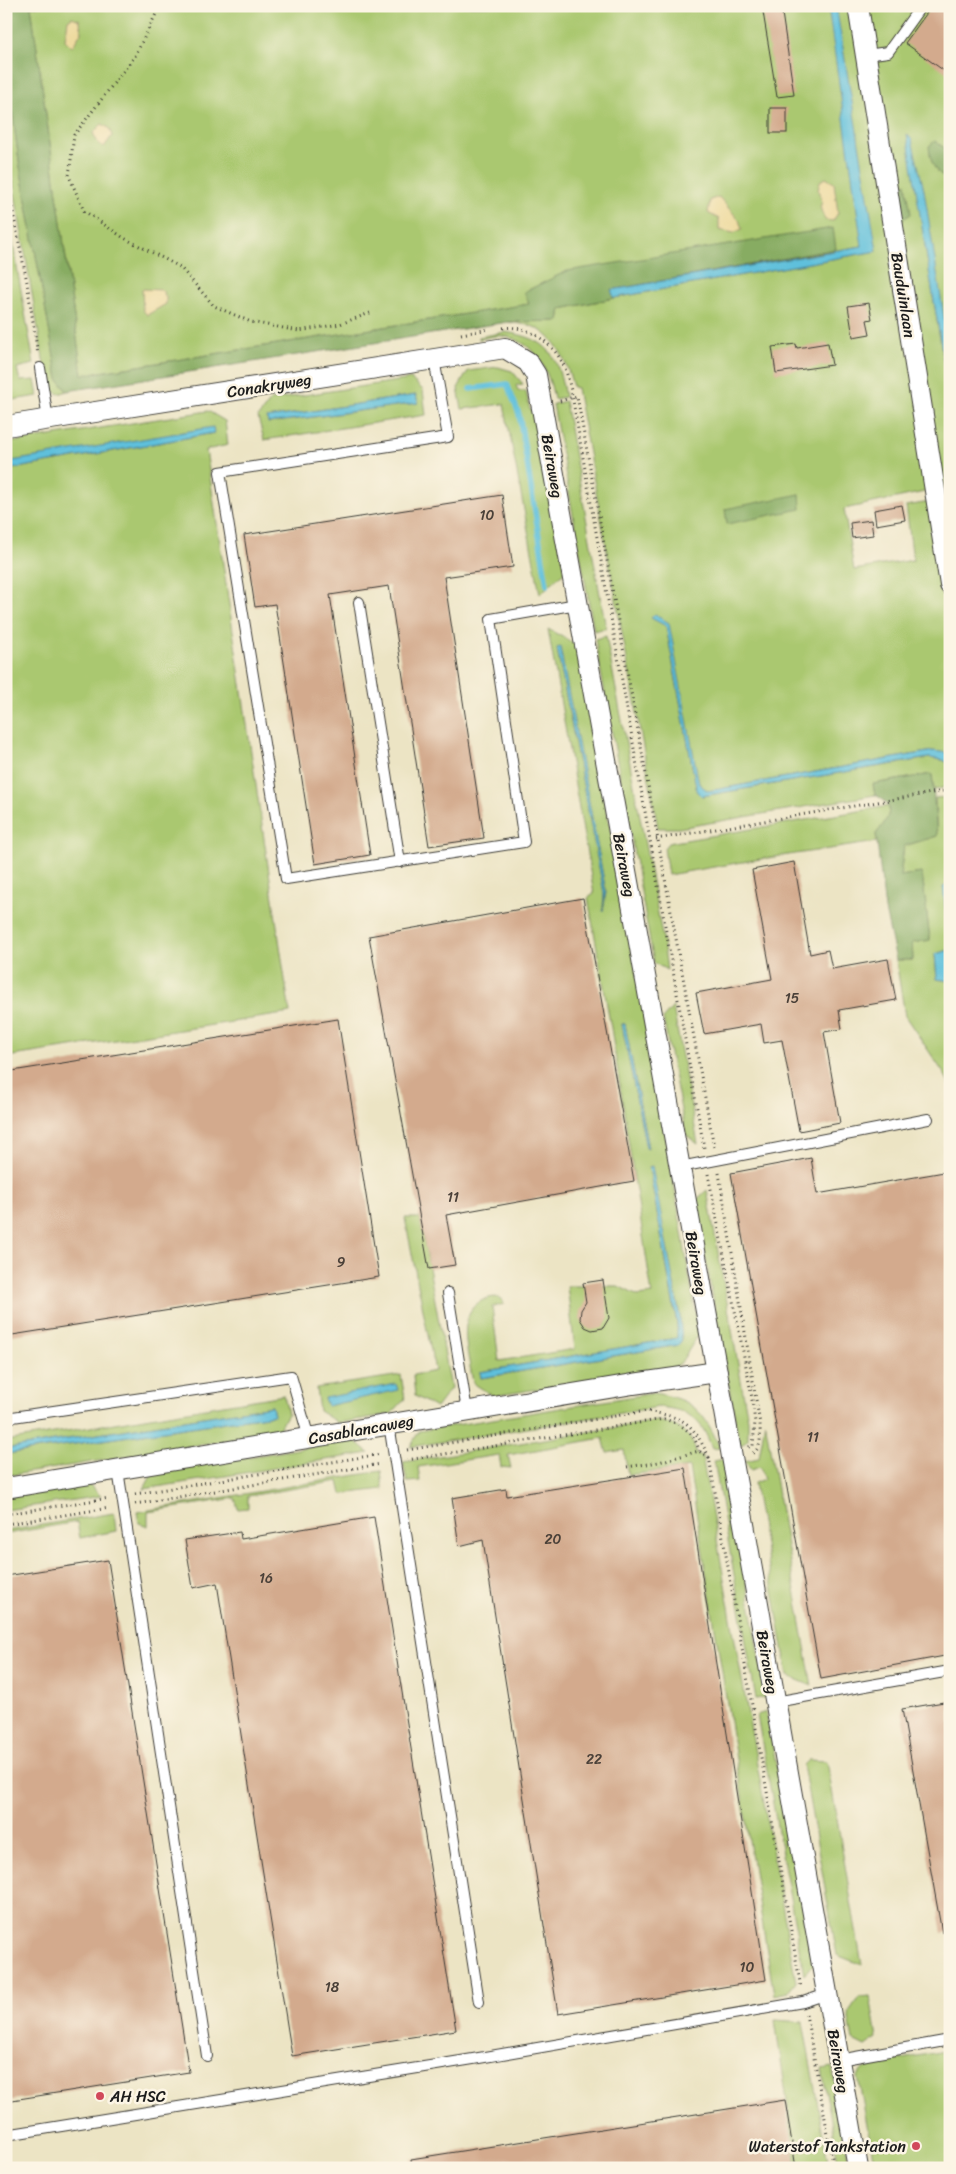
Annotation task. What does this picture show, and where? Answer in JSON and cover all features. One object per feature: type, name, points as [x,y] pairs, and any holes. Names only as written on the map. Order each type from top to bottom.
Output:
[{"type":"street","name":"Bauduinlaan","points":[[858,6],[950,585]]},
{"type":"street","name":"Conakryweg","points":[[6,426],[505,348],[528,362]]},
{"type":"street","name":"Beiraweg","points":[[528,362],[536,375],[542,405],[717,1372],[858,2168]]},
{"type":"street","name":"Casablancaweg","points":[[6,1488],[467,1411],[717,1372]]},
{"type":"lane","points":[[866,55],[888,52],[921,6]]},
{"type":"lane","points":[[434,359],[448,437],[220,472],[286,879],[524,842],[491,619],[577,604]]},
{"type":"lane","points":[[40,368],[48,420]]},
{"type":"lane","points":[[359,602],[400,862]]},
{"type":"lane","points":[[680,1167],[928,1119]]},
{"type":"lane","points":[[448,1292],[467,1411]]},
{"type":"lane","points":[[6,1418],[291,1376],[309,1438]]},
{"type":"lane","points":[[389,1424],[479,2002]]},
{"type":"lane","points":[[118,1470],[207,2056]]},
{"type":"lane","points":[[775,1702],[950,1671]]},
{"type":"lane","points":[[6,2135],[803,2002],[827,1994]]},
{"type":"lane","points":[[839,2060],[950,2040]]},
{"type":"path","points":[[160,6],[135,56],[74,135],[69,176],[84,211],[124,238],[180,267],[214,306],[251,322],[299,331],[340,324],[370,313]]},
{"type":"path","points":[[6,178],[27,282],[40,368]]},
{"type":"path","points":[[500,328],[508,327],[538,336],[554,350],[565,369],[572,398],[706,1162],[737,1317],[755,1422],[753,1446],[709,1457]]},
{"type":"path","points":[[454,335],[492,329]]},
{"type":"path","points":[[542,405],[577,396],[656,839],[717,1160],[760,1424]]},
{"type":"path","points":[[656,839],[949,790]]},
{"type":"path","name":"Beiraweg","points":[[394,1457],[646,1411],[677,1416],[696,1431],[709,1457],[803,2002],[817,2065],[834,2168]]},
{"type":"path","points":[[6,1524],[123,1501],[394,1457],[664,1419],[678,1423],[688,1430],[697,1442],[699,1451],[659,1462],[627,1467]]},
{"type":"path","points":[[6,1514],[123,1501],[394,1457]]},
{"type":"green space","points":[[6,6],[31,6],[82,375],[529,304],[524,292],[567,271],[833,228],[836,249],[612,290],[614,298],[561,309],[559,321],[508,322],[67,391],[58,379],[19,161],[6,66]]},
{"type":"green space","points":[[31,6],[950,6],[950,359],[924,239],[950,401],[950,596],[947,597],[950,618],[950,755],[933,751],[708,791],[699,784],[666,626],[697,791],[702,796],[929,758],[943,760],[950,764],[950,786],[934,790],[932,774],[873,784],[875,795],[679,828],[658,828],[577,388],[573,387],[562,354],[546,334],[535,327],[508,322],[559,321],[561,309],[876,251],[862,246],[529,304],[82,375]],"holes":[[[929,491],[930,502],[906,506],[913,560],[854,570],[844,509]]]},
{"type":"green space","points":[[6,66],[19,161],[58,378],[67,391],[59,394],[48,388],[6,141]]},
{"type":"green space","points":[[935,141],[950,152],[950,180],[936,170],[932,162],[929,146]]},
{"type":"green space","points":[[906,183],[911,214],[898,222],[893,193]]},
{"type":"green space","points":[[6,205],[34,364],[17,368],[20,381],[35,380],[38,396],[6,401],[6,384],[11,383],[8,356],[11,352],[6,317]]},
{"type":"green space","points":[[505,332],[532,339],[542,344],[549,351],[559,370],[565,397],[554,399],[552,388],[539,358],[524,344],[503,336],[479,339],[479,337]]},
{"type":"green space","points":[[498,367],[512,371],[523,384],[516,385],[518,391],[526,391],[530,410],[536,413],[565,571],[540,594],[504,404],[462,409],[458,388],[468,371]]},
{"type":"green space","points":[[411,379],[423,390],[426,415],[264,440],[258,417],[271,400]],"holes":[[[416,395],[417,403],[269,423],[267,418]]]},
{"type":"green space","points":[[565,401],[606,628],[594,631],[553,404]]},
{"type":"green space","points":[[208,411],[225,421],[228,445],[206,450],[290,1013],[6,1057],[6,470],[214,433],[6,462],[6,443]]},
{"type":"green space","points":[[800,494],[801,509],[727,524],[725,509]]},
{"type":"green space","points":[[548,629],[577,645],[668,1149],[699,1334],[680,1364],[673,1368],[493,1396],[473,1383],[467,1351],[466,1327],[468,1316],[481,1301],[497,1297],[504,1304],[492,1307],[499,1361],[575,1349],[567,1286],[618,1286],[638,1296],[652,1294],[611,1028],[588,898],[594,894]],"holes":[[[559,647],[606,892],[603,910],[604,893],[557,649]],[[622,1024],[625,1024],[648,1148],[646,1148]],[[651,1166],[680,1317],[679,1345],[481,1378],[480,1372],[677,1338],[678,1330],[649,1167]]]},
{"type":"green space","points":[[606,636],[667,970],[654,963],[595,639]]},
{"type":"green space","points":[[932,774],[937,836],[904,846],[900,876],[922,873],[930,940],[912,943],[913,960],[896,960],[885,910],[876,834],[887,818],[889,808],[887,803],[875,795],[873,784]]},
{"type":"green space","points":[[950,797],[950,950],[935,954],[937,979],[950,981],[950,1085],[905,1016],[896,960],[913,960],[912,943],[930,940],[922,873],[900,876],[904,846],[937,836],[935,798]]},
{"type":"green space","points":[[889,806],[888,819],[876,834],[877,842],[668,875],[664,848],[668,843]]},
{"type":"green space","points":[[673,1007],[698,1144],[686,1135],[663,1018]]},
{"type":"green space","points":[[707,1190],[748,1420],[748,1439],[740,1446],[695,1201]]},
{"type":"green space","points":[[405,1218],[420,1218],[451,1388],[436,1408],[415,1396],[413,1375],[435,1371]]},
{"type":"green space","points":[[401,1375],[405,1399],[391,1414],[338,1423],[319,1411],[316,1388]]},
{"type":"green space","points":[[654,1393],[679,1399],[696,1409],[709,1425],[720,1448],[712,1449],[704,1430],[693,1418],[679,1411],[659,1407],[410,1447],[419,1431]]},
{"type":"green space","points":[[284,1395],[288,1414],[277,1432],[6,1476],[6,1454],[273,1415],[272,1406],[6,1449],[6,1441]]},
{"type":"green space","points":[[656,1421],[670,1424],[682,1430],[691,1440],[696,1453],[702,1456],[796,1982],[788,1992],[774,1995],[689,1467],[628,1475],[624,1450],[607,1453],[603,1438],[508,1455],[511,1468],[501,1467],[499,1455],[418,1467],[420,1481],[407,1482],[403,1462]]},
{"type":"green space","points":[[765,1421],[812,1686],[788,1676],[754,1483],[764,1479],[760,1467],[751,1470],[745,1461],[759,1458]]},
{"type":"green space","points":[[354,1440],[369,1453],[144,1489],[153,1472]]},
{"type":"green space","points":[[724,1459],[767,1697],[756,1699],[714,1461]]},
{"type":"green space","points":[[381,1471],[383,1489],[342,1494],[339,1481],[248,1496],[248,1508],[238,1509],[235,1498],[148,1512],[148,1526],[139,1523],[137,1512]]},
{"type":"green space","points":[[88,1483],[101,1496],[6,1510],[6,1497]]},
{"type":"green space","points":[[114,1513],[116,1531],[80,1538],[77,1522],[6,1534],[6,1531]]},
{"type":"green space","points":[[766,1712],[814,1964],[804,1975],[757,1715]]},
{"type":"green space","points":[[808,1760],[827,1761],[862,1965],[837,1955],[803,1765]]},
{"type":"green space","points":[[870,1996],[877,2038],[865,2046],[853,2040],[848,2013],[859,1997]]},
{"type":"green space","points":[[775,2020],[803,2022],[829,2168],[797,2168]]},
{"type":"green space","points":[[950,2050],[950,2168],[875,2168],[858,2076],[862,2070],[875,2064]]},
{"type":"green space","points":[[832,2067],[850,2168],[839,2168],[822,2069]]},
{"type":"sand","points":[[72,17],[80,20],[81,33],[72,47],[65,40],[68,20]]},
{"type":"sand","points":[[102,124],[109,128],[112,136],[104,147],[98,143],[93,133]]},
{"type":"sand","points":[[826,178],[834,183],[838,213],[833,221],[825,220],[820,207],[822,202],[818,190],[820,181]]},
{"type":"sand","points":[[719,197],[739,220],[742,229],[734,233],[719,230],[719,219],[708,213],[710,200]]},
{"type":"sand","points":[[142,289],[162,290],[166,297],[166,304],[147,315],[143,310]]},
{"type":"water","points":[[828,6],[836,6],[877,251],[614,298],[611,290],[862,246]]},
{"type":"water","points":[[907,134],[912,140],[924,190],[950,355],[950,401]]},
{"type":"water","points":[[416,395],[418,403],[268,423],[267,418]]},
{"type":"water","points":[[213,427],[214,433],[6,470],[6,462]]},
{"type":"water","points":[[655,614],[669,623],[699,784],[708,791],[933,751],[949,753],[950,764],[943,760],[929,758],[702,796],[697,792],[666,626],[651,618]]},
{"type":"water","points":[[560,647],[606,892],[603,911],[604,893],[557,648]]},
{"type":"water","points":[[950,880],[950,950],[943,887]]},
{"type":"water","points":[[950,950],[950,981],[937,979],[935,954]]},
{"type":"water","points":[[622,1024],[625,1024],[648,1149],[646,1148]]},
{"type":"water","points":[[652,1166],[680,1317],[682,1341],[679,1345],[481,1378],[480,1372],[677,1338],[677,1323],[649,1167]]},
{"type":"water","points":[[396,1384],[398,1390],[327,1406],[324,1398]]},
{"type":"water","points":[[272,1406],[274,1415],[6,1454],[6,1449]]},
{"type":"building","points":[[762,6],[781,6],[794,95],[777,97]]},
{"type":"building","points":[[932,6],[950,6],[950,75],[905,43]]},
{"type":"building","points":[[770,108],[787,108],[787,133],[770,133]]},
{"type":"building","points":[[869,303],[872,319],[867,320],[870,334],[853,337],[848,306]]},
{"type":"building","points":[[828,343],[832,365],[776,373],[772,347],[796,344],[797,348]]},
{"type":"building","points":[[502,495],[513,567],[444,577],[484,838],[429,846],[389,586],[330,595],[370,855],[315,864],[275,604],[255,607],[244,535]]},
{"type":"building","points":[[902,505],[905,520],[876,525],[874,510]]},
{"type":"building","points":[[871,520],[873,535],[852,538],[850,523]]},
{"type":"building","points":[[794,862],[810,954],[828,950],[832,969],[888,959],[896,1000],[839,1010],[842,1029],[824,1032],[840,1123],[799,1131],[782,1040],[764,1043],[761,1024],[704,1034],[696,993],[772,979],[752,870]]},
{"type":"building","points":[[583,898],[634,1181],[446,1215],[455,1265],[429,1269],[369,936]]},
{"type":"building","points":[[338,1019],[379,1277],[6,1336],[6,1072]]},
{"type":"building","points":[[811,1158],[817,1194],[950,1171],[950,1655],[821,1679],[731,1173]]},
{"type":"building","points":[[603,1280],[609,1318],[603,1328],[592,1330],[585,1327],[580,1319],[581,1310],[586,1302],[583,1283]]},
{"type":"building","points":[[685,1468],[766,1980],[558,2014],[483,1540],[459,1546],[452,1498],[506,1489],[507,1496]]},
{"type":"building","points":[[374,1517],[456,2030],[292,2056],[217,1583],[193,1588],[185,1540],[240,1532],[241,1539]]},
{"type":"building","points":[[108,1560],[189,2072],[6,2101],[6,1576]]},
{"type":"building","points":[[950,1701],[950,1932],[942,1933],[902,1709]]},
{"type":"building","points":[[785,2100],[796,2168],[412,2168],[411,2159]]},
{"type":"waterway","points":[[470,389],[507,384],[519,414],[547,585]]},
{"type":"place","name":"AH HSC","points":[[100,2096]]},
{"type":"place","name":"Waterstof Tankstation","points":[[916,2146]]}]
